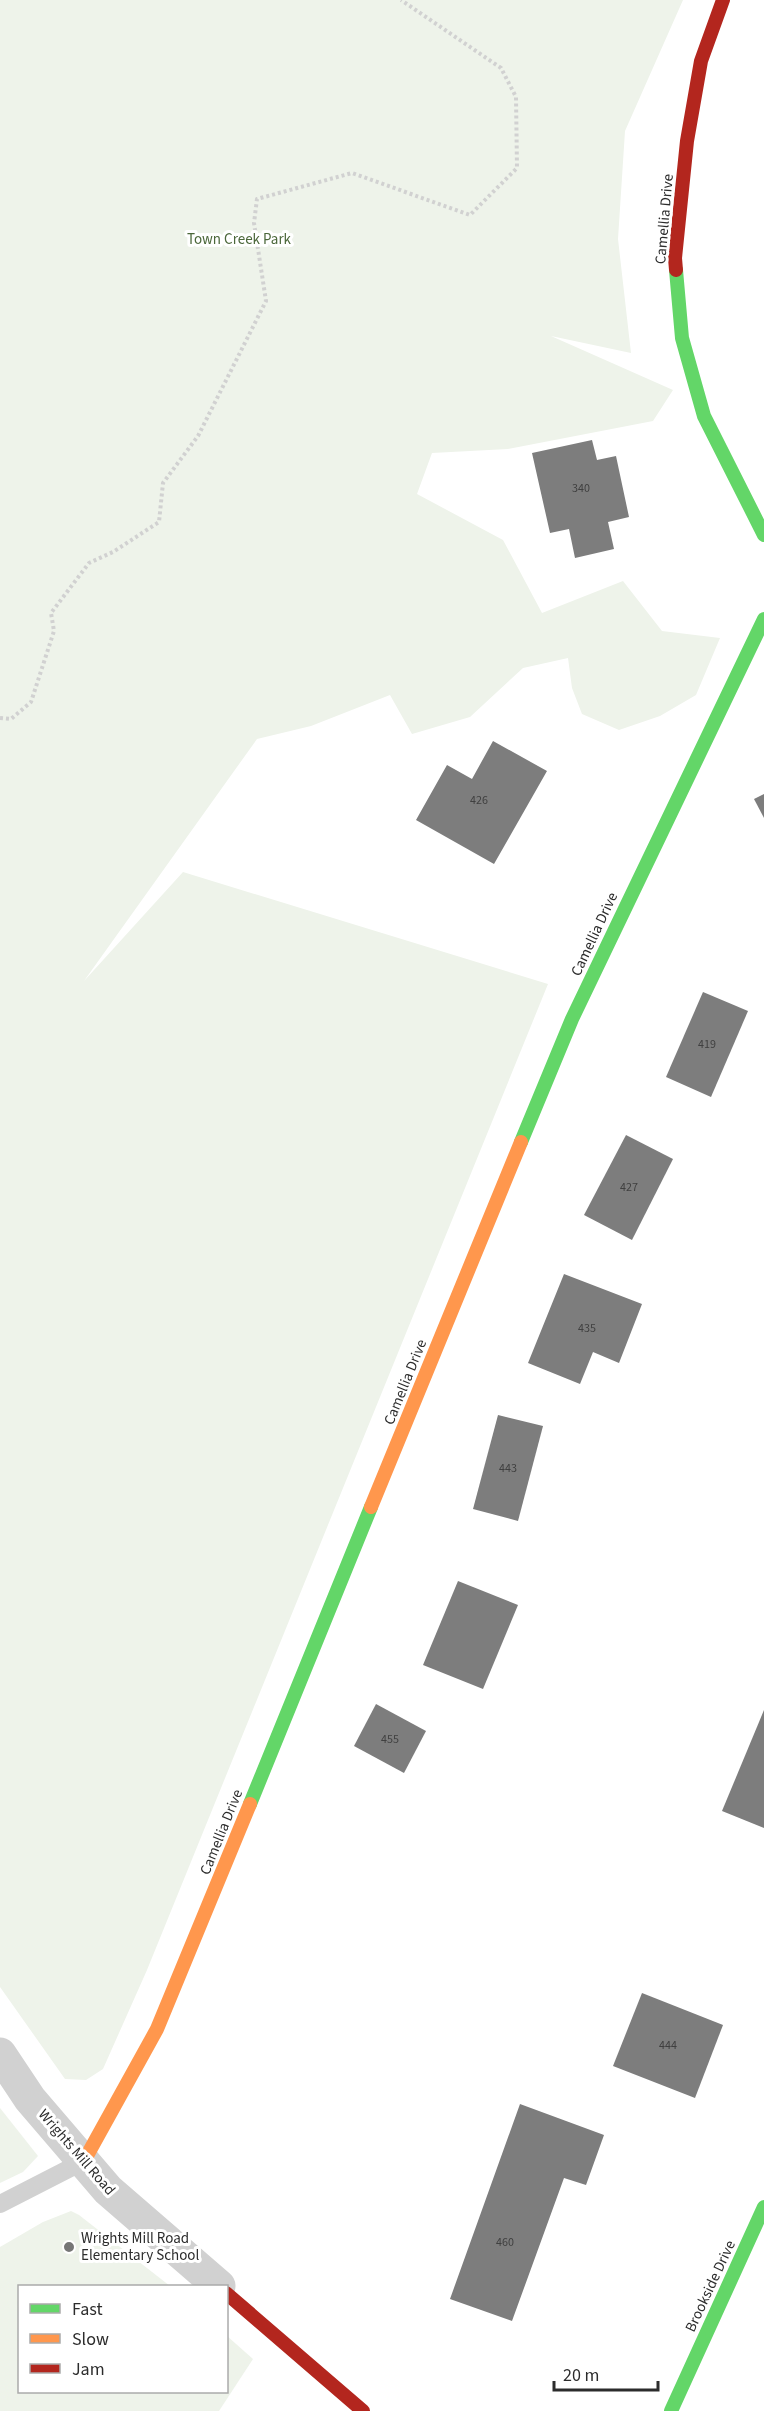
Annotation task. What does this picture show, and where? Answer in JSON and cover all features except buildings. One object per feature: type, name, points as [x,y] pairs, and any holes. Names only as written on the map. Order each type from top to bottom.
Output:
[{"type":"street","name":"Camellia Drive","points":[[723,0],[701,61],[687,141],[675,258],[682,338],[704,416],[764,535]]},
{"type":"street","name":"Camellia Drive","points":[[84,2162],[157,2029],[572,1019],[764,619]]},
{"type":"street","name":"Wrights Mill Road","points":[[0,2054],[30,2099],[108,2190],[218,2285]]},
{"type":"street","name":"Brookside Drive","points":[[671,2411],[764,2207]]},
{"type":"street","points":[[228,2295],[363,2411]]},
{"type":"lane","points":[[0,2204],[84,2162]]},
{"type":"path","points":[[0,718],[11,719],[31,702],[54,631],[51,613],[89,563],[113,552],[159,522],[164,483],[198,436],[266,300],[254,224],[257,200],[352,173],[470,215],[517,168],[516,97],[501,68],[401,0]]},
{"type":"green space","name":"Town Creek Park","points":[[0,0],[683,0],[625,131],[618,239],[631,353],[551,336],[673,390],[653,421],[508,449],[432,453],[417,494],[503,540],[542,613],[623,581],[662,631],[720,638],[696,695],[660,716],[619,730],[582,714],[572,688],[568,658],[523,668],[470,717],[412,734],[390,695],[311,726],[257,739],[84,981],[183,872],[548,984],[147,1970],[103,2069],[86,2080],[65,2079],[0,1987]]},
{"type":"green space","points":[[0,2108],[38,2156],[23,2172],[0,2183]]},
{"type":"green space","name":"Wrights Mill Road Elementary School","points":[[71,2211],[79,2215],[169,2285],[18,2285],[18,2393],[228,2393],[228,2337],[253,2359],[219,2411],[0,2411],[0,2247],[43,2222]]},
{"type":"traffic: fast","points":[[676,270],[682,338],[704,416],[764,535]]},
{"type":"traffic: fast","points":[[521,1142],[572,1019],[764,619]]},
{"type":"traffic: fast","points":[[250,1804],[371,1507]]},
{"type":"traffic: fast","points":[[671,2411],[764,2207]]},
{"type":"traffic: slow","points":[[371,1507],[521,1142]]},
{"type":"traffic: slow","points":[[84,2161],[157,2029],[250,1804]]},
{"type":"traffic: jam","points":[[676,270],[675,258],[687,141],[701,61],[723,0]]},
{"type":"traffic: jam","points":[[228,2295],[363,2411]]},
{"type":"place","name":"Wrights Mill Road Elementary School","points":[[69,2247]]}]
